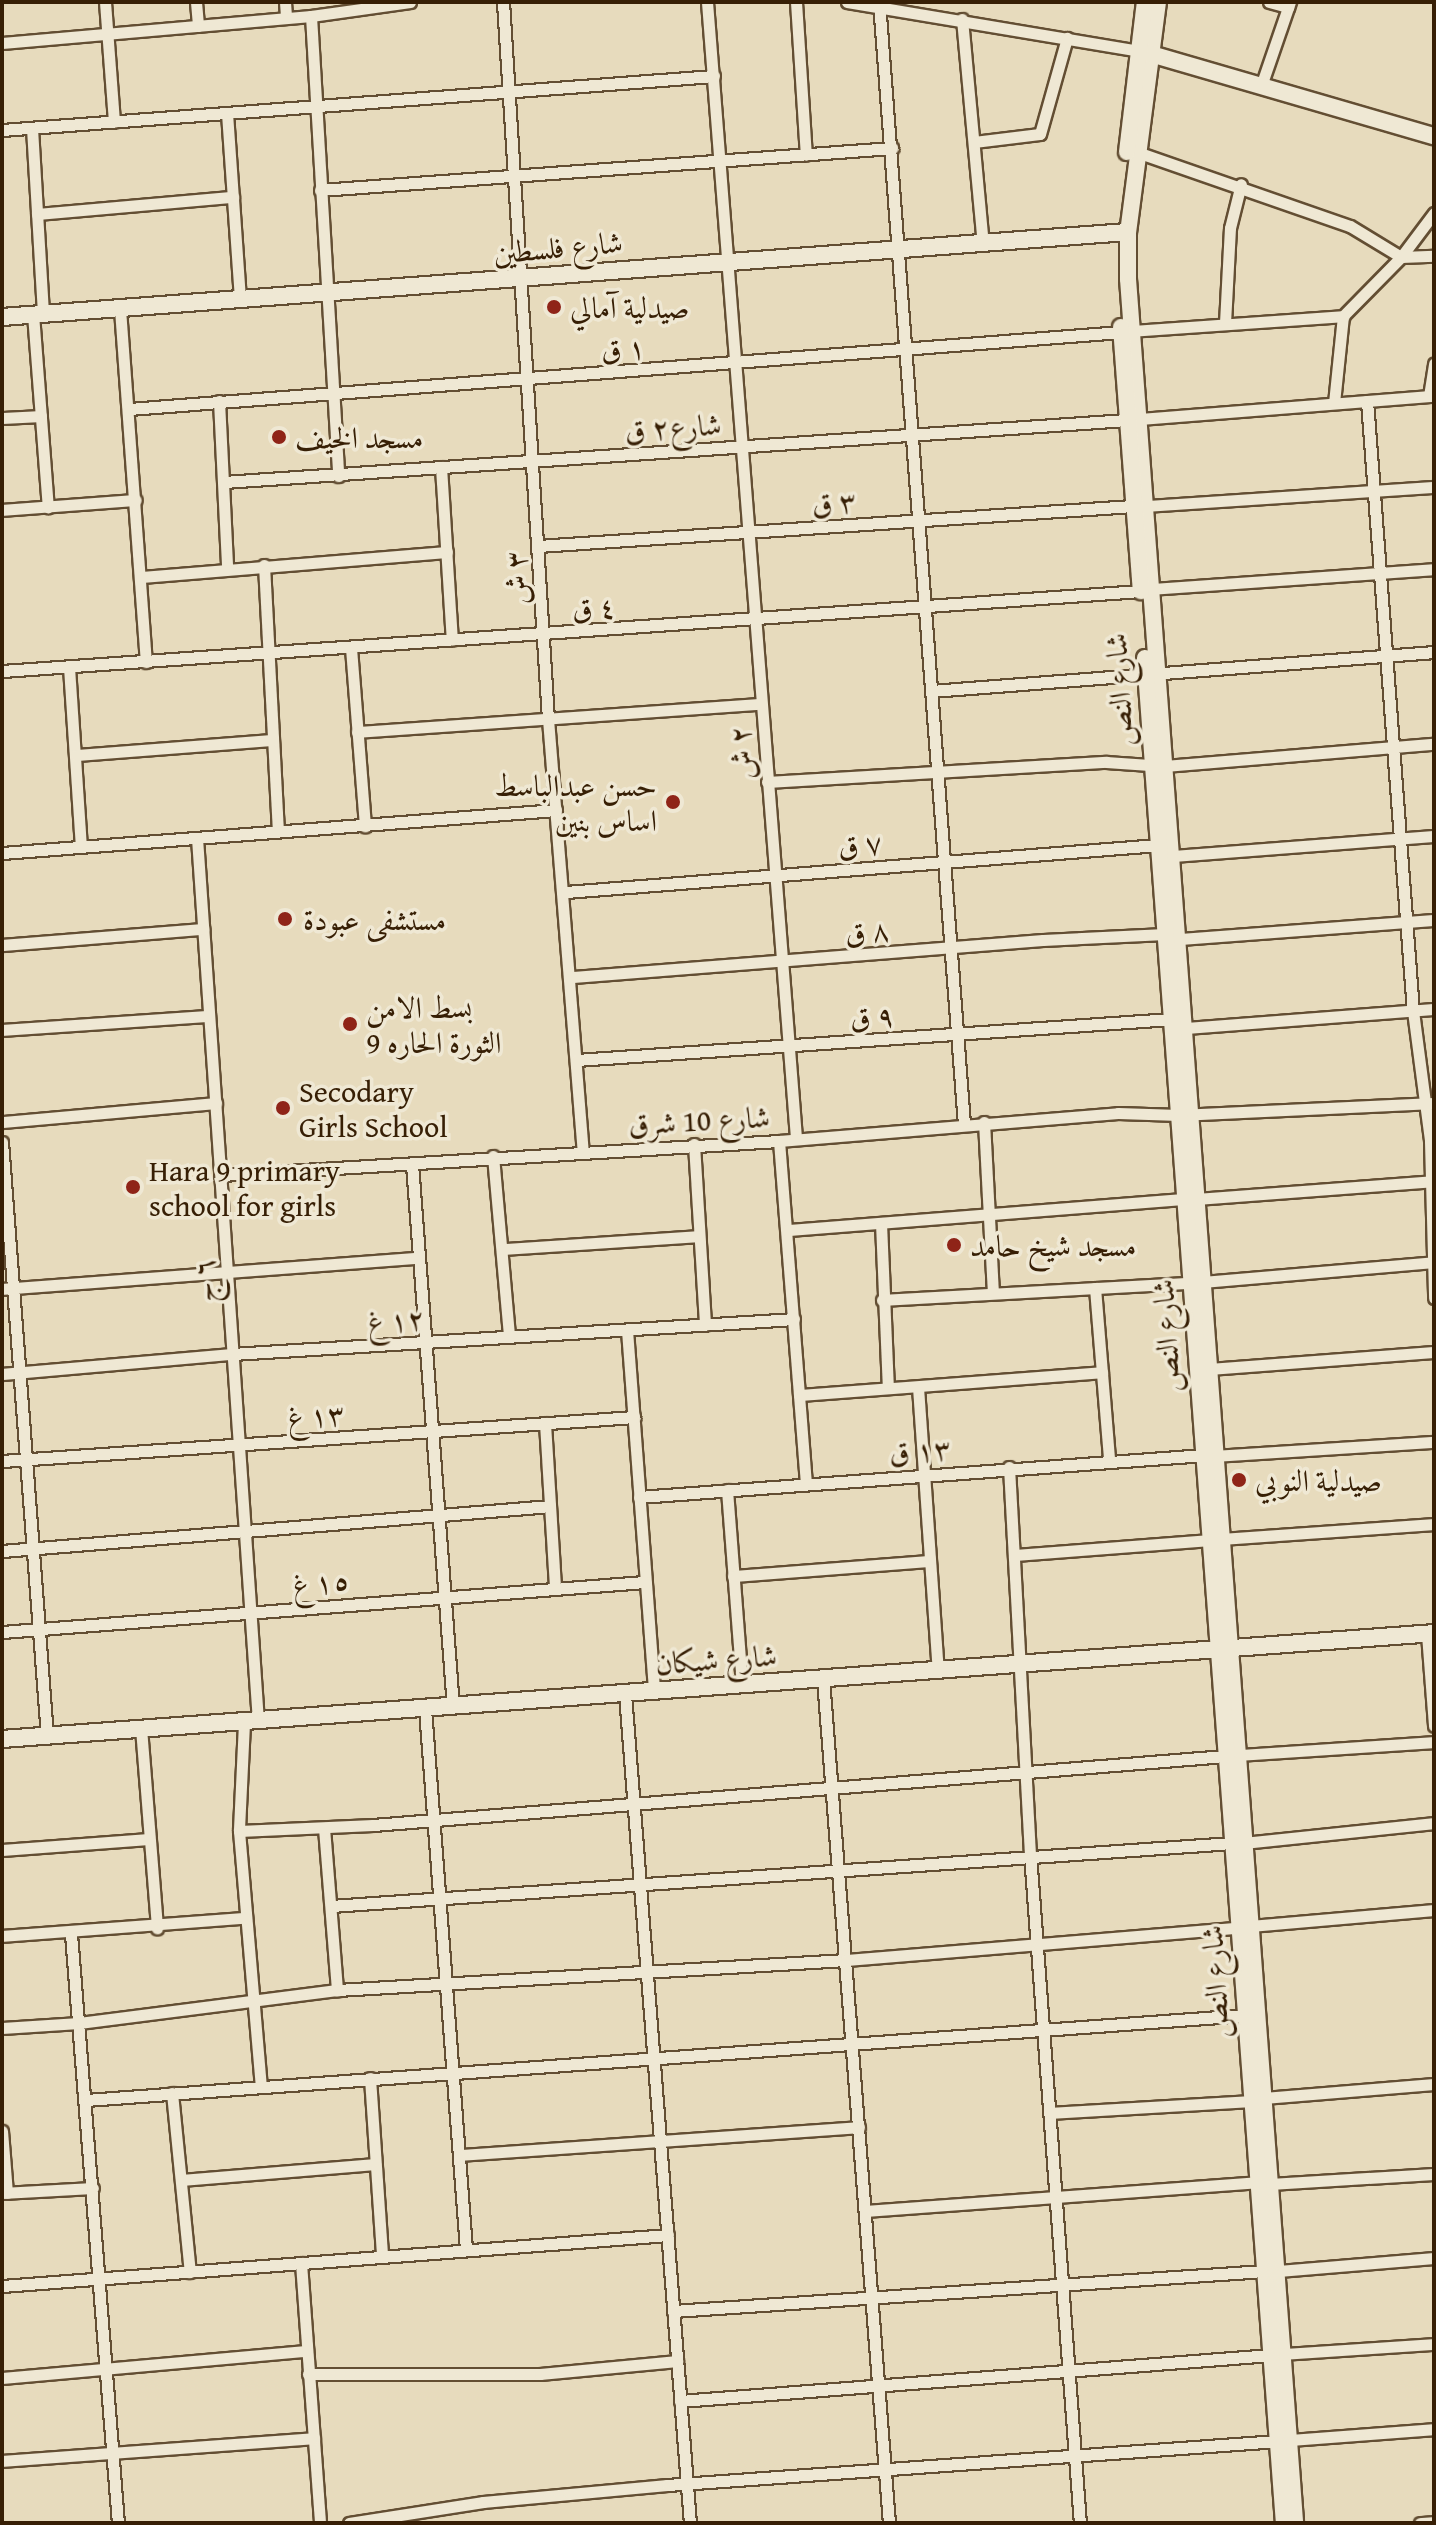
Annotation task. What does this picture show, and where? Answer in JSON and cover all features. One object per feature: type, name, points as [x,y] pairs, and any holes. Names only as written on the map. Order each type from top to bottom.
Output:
[{"type":"main road","name":"شارع النص","points":[[1126,332],[1127,254],[1123,233],[1137,152],[1146,52],[1145,2]]},
{"type":"main road","name":"شارع النص","points":[[1158,2],[1146,52],[1123,233],[1126,332],[1158,765],[1158,845],[1172,936]]},
{"type":"main road","points":[[1146,52],[1434,136]]},
{"type":"main road","name":"شارع فلسطين","points":[[2,317],[1123,233]]},
{"type":"main road","name":"شارع النص","points":[[1158,765],[1172,856],[1172,936],[1223,1649],[1284,2440],[1295,2523]]},
{"type":"main road","name":"شارع النص","points":[[1196,1282],[1208,1369],[1209,1456]]},
{"type":"main road","name":"شارع شيكان","points":[[2,1739],[1430,1633]]},
{"type":"main road","name":"شارع النص","points":[[1244,1927],[1246,2015],[1257,2099]]},
{"type":"main road","name":"شارع النص","points":[[1284,2440],[1284,2523]]},
{"type":"street","points":[[105,2],[114,122]]},
{"type":"street","points":[[196,2],[198,26]]},
{"type":"street","points":[[285,2],[286,18]]},
{"type":"street","points":[[2,43],[311,16],[410,2]]},
{"type":"street","name":"٣ ش","points":[[503,2],[511,176],[533,461],[548,719],[573,977],[583,1150]]},
{"type":"street","name":"٢ ش","points":[[707,2],[738,364],[761,704],[796,1138]]},
{"type":"street","points":[[796,2],[806,155]]},
{"type":"street","points":[[847,2],[880,5],[1146,52]]},
{"type":"street","points":[[1261,86],[1289,4],[1269,2]]},
{"type":"street","points":[[880,5],[902,251],[905,348],[921,519],[964,1124]]},
{"type":"street","points":[[311,16],[338,476]]},
{"type":"street","points":[[962,19],[983,244]]},
{"type":"street","points":[[974,142],[1040,134],[1067,38]]},
{"type":"street","points":[[2,130],[714,76]]},
{"type":"street","points":[[227,113],[240,301]]},
{"type":"street","points":[[32,128],[41,416],[48,507]]},
{"type":"street","points":[[320,190],[892,148]]},
{"type":"street","points":[[1137,152],[1241,184],[1350,226],[1401,257],[1434,256]]},
{"type":"street","points":[[1225,323],[1230,228],[1241,184]]},
{"type":"street","points":[[37,214],[233,197]]},
{"type":"street","points":[[1334,403],[1343,316],[1401,257],[1434,213]]},
{"type":"street","points":[[120,309],[146,662]]},
{"type":"street","name":"١ ق","points":[[129,409],[1343,316]]},
{"type":"street","points":[[1431,396],[1434,363]]},
{"type":"street","name":"شارع٢ ق","points":[[224,482],[1431,396]]},
{"type":"street","points":[[219,401],[227,567]]},
{"type":"street","points":[[1367,401],[1413,1011],[1429,1103],[1434,1298]]},
{"type":"street","points":[[2,418],[41,416]]},
{"type":"street","points":[[441,467],[452,640]]},
{"type":"street","name":"٣ ق","points":[[538,546],[1434,487]]},
{"type":"street","points":[[2,510],[136,500]]},
{"type":"street","points":[[141,577],[227,567],[447,552]]},
{"type":"street","points":[[264,565],[278,831]]},
{"type":"street","name":"٤ ق","points":[[2,671],[757,621],[926,604],[1434,569]]},
{"type":"street","points":[[351,648],[365,826]]},
{"type":"street","points":[[931,691],[1434,652]]},
{"type":"street","points":[[69,667],[81,847]]},
{"type":"street","points":[[357,732],[761,704]]},
{"type":"street","points":[[76,755],[272,740]]},
{"type":"street","points":[[767,782],[1106,762],[1158,765],[1434,744]]},
{"type":"street","points":[[2,853],[556,810]]},
{"type":"street","points":[[1172,856],[1434,836]]},
{"type":"street","name":"٦ ج","points":[[197,838],[249,1612],[251,1722],[239,1831],[244,1918],[261,2086]]},
{"type":"street","name":"٧ ق","points":[[566,892],[1158,845]]},
{"type":"street","name":"٨ ق","points":[[573,977],[951,948],[1434,920]]},
{"type":"street","points":[[2,945],[203,929]]},
{"type":"street","name":"٩ ق","points":[[576,1060],[959,1034],[1434,1009]]},
{"type":"street","points":[[2,1030],[209,1016]]},
{"type":"street","points":[[2,1122],[216,1103]]},
{"type":"street","name":"شارع 10 شرق","points":[[221,1175],[583,1150],[779,1141],[1118,1113],[1185,1115],[1429,1103]]},
{"type":"street","points":[[984,1122],[993,1293]]},
{"type":"street","points":[[779,1141],[806,1482]]},
{"type":"street","points":[[2,1142],[6,1288],[26,1459],[47,1736]]},
{"type":"street","points":[[694,1144],[705,1325]]},
{"type":"street","points":[[493,1156],[504,1249],[509,1336]]},
{"type":"street","points":[[412,1164],[439,1516],[442,1595],[453,1707]]},
{"type":"street","points":[[788,1230],[1433,1181]]},
{"type":"street","points":[[881,1223],[888,1388]]},
{"type":"street","points":[[504,1249],[699,1236]]},
{"type":"street","points":[[6,1288],[419,1258]]},
{"type":"street","points":[[882,1300],[1196,1282],[1433,1262]]},
{"type":"street","points":[[1095,1288],[1109,1460]]},
{"type":"street","name":"١٢ غ","points":[[2,1374],[232,1354],[794,1319]]},
{"type":"street","points":[[627,1330],[654,1691]]},
{"type":"street","points":[[1208,1369],[1434,1352]]},
{"type":"street","points":[[799,1395],[1102,1372]]},
{"type":"street","points":[[918,1387],[938,1671]]},
{"type":"street","name":"١٣ غ","points":[[2,1461],[634,1417]]},
{"type":"street","points":[[545,1423],[555,1588]]},
{"type":"street","name":"١٣ ق","points":[[639,1497],[1109,1460],[1434,1442]]},
{"type":"street","points":[[1009,1467],[1030,1854],[1080,2523]]},
{"type":"street","points":[[727,1490],[742,1685]]},
{"type":"street","points":[[2,1551],[550,1506]]},
{"type":"street","points":[[1015,1555],[1434,1524]]},
{"type":"street","points":[[733,1576],[929,1561]]},
{"type":"street","name":"١٥ غ","points":[[2,1632],[442,1595],[645,1582]]},
{"type":"street","points":[[1430,1633],[1434,1726]]},
{"type":"street","points":[[823,1679],[854,2044],[889,2523]]},
{"type":"street","points":[[625,1694],[690,2523]]},
{"type":"street","points":[[425,1709],[466,2249]]},
{"type":"street","points":[[141,1728],[157,1928]]},
{"type":"street","points":[[239,1831],[324,1828],[633,1801],[1434,1742]]},
{"type":"street","points":[[331,1906],[840,1872],[1030,1854],[1238,1843],[1434,1823]]},
{"type":"street","points":[[324,1828],[337,1990]]},
{"type":"street","points":[[2,1850],[149,1839]]},
{"type":"street","points":[[2,2028],[79,2023],[252,1998],[337,1990],[646,1969],[846,1960],[1434,1910]]},
{"type":"street","points":[[2,1936],[157,1928],[244,1918]]},
{"type":"street","points":[[71,1934],[118,2523]]},
{"type":"street","points":[[86,2100],[1246,2015]]},
{"type":"street","points":[[370,2078],[382,2256]]},
{"type":"street","points":[[1050,2113],[1434,2084]]},
{"type":"street","points":[[172,2093],[190,2272]]},
{"type":"street","points":[[460,2155],[661,2144],[859,2127]]},
{"type":"street","points":[[2,2131],[4,2193],[93,2188]]},
{"type":"street","points":[[181,2180],[375,2164]]},
{"type":"street","points":[[865,2211],[1434,2174]]},
{"type":"street","points":[[2,2286],[668,2235]]},
{"type":"street","points":[[673,2311],[1434,2258]]},
{"type":"street","points":[[301,2263],[320,2523]]},
{"type":"street","points":[[680,2401],[1434,2344]]},
{"type":"street","points":[[2,2378],[306,2351]]},
{"type":"street","points":[[308,2374],[540,2374],[677,2361]]},
{"type":"street","points":[[349,2523],[483,2502],[687,2484],[1075,2453],[1434,2429]]},
{"type":"street","points":[[2,2461],[314,2438]]},
{"type":"street","points":[[1420,2523],[1434,2522]]},
{"type":"place","name":"صيدلية آمالي","points":[[554,307]]},
{"type":"place","name":"مسجد الخيف","points":[[279,437]]},
{"type":"place","name":"حسن عبدالباسط اساس بنين","points":[[673,802]]},
{"type":"place","name":"مستشفى عبودة","points":[[285,919]]},
{"type":"place","name":"بسط الامن الثورة الحاره 9","points":[[350,1024]]},
{"type":"place","name":"Secodary Girls School","points":[[283,1108]]},
{"type":"place","name":"Hara 9 primary school for girls","points":[[133,1187]]},
{"type":"place","name":"مسجد شيخ حامد","points":[[954,1245]]},
{"type":"place","name":"صيدلية النوبي","points":[[1239,1480]]}]
